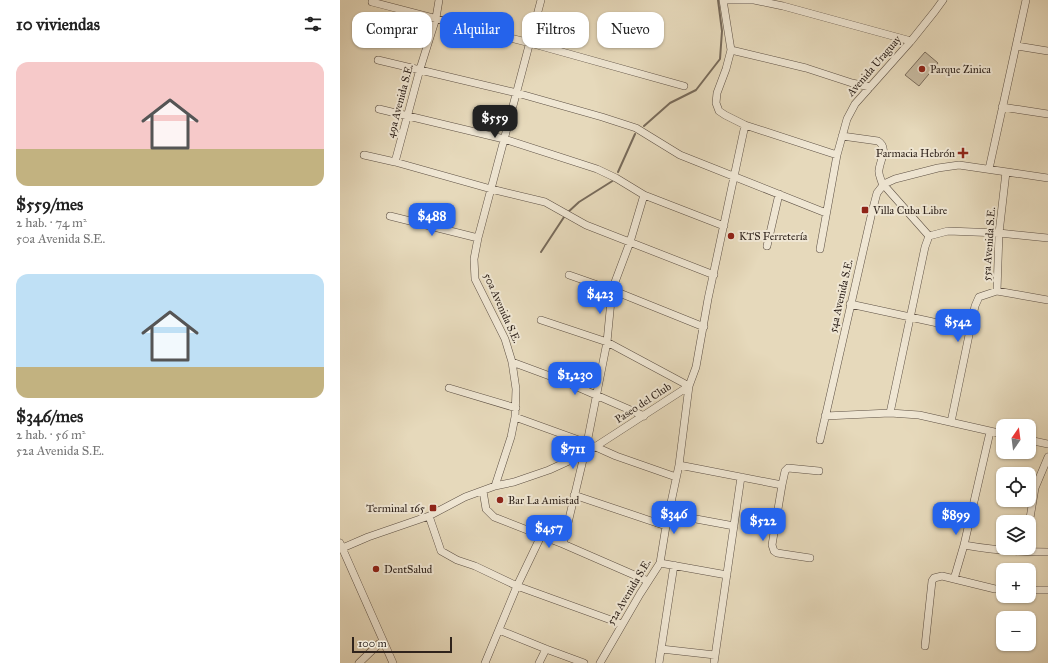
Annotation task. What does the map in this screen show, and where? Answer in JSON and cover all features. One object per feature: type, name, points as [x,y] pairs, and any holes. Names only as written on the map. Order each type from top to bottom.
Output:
[{"type":"street","name":"49a Avenida S.E.","points":[[395,162],[420,69],[436,18],[439,0]]},
{"type":"street","name":"50a Avenida S.E.","points":[[538,12],[541,0]]},
{"type":"street","points":[[837,155],[746,125],[724,115],[719,111],[716,103],[717,93],[726,70],[731,50],[723,0],[754,0],[783,6],[911,41]]},
{"type":"street","name":"Avenida Uraguay","points":[[820,249],[837,155],[847,119],[855,104],[911,41],[936,11],[943,0]]},
{"type":"street","points":[[989,168],[1026,0]]},
{"type":"street","points":[[372,2],[522,41]]},
{"type":"street","points":[[1017,46],[1048,51]]},
{"type":"street","name":"50a Avenida S.E.","points":[[495,486],[511,438],[516,408],[516,389],[512,362],[505,339],[475,280],[474,259],[478,238],[529,48]]},
{"type":"street","points":[[548,48],[684,86]]},
{"type":"street","points":[[731,50],[806,68],[852,83],[870,87]]},
{"type":"street","points":[[378,60],[517,93],[636,128],[680,155],[826,213]]},
{"type":"street","points":[[1002,107],[1048,114]]},
{"type":"street","points":[[379,109],[504,139],[597,169],[616,178],[644,195],[724,226]]},
{"type":"street","points":[[541,320],[607,342],[689,386],[696,367],[746,125]]},
{"type":"street","points":[[842,136],[878,141],[882,143],[884,148],[878,172],[882,183],[929,236]]},
{"type":"street","points":[[364,155],[545,202],[586,225],[714,275]]},
{"type":"street","points":[[884,184],[895,179],[938,168],[959,165],[989,168],[1048,178]]},
{"type":"street","name":"55a Avenida S.E.","points":[[951,422],[975,306],[979,297],[997,291],[999,233],[1006,172]]},
{"type":"street","name":"54a Avenida S.E.","points":[[820,440],[872,212],[877,193],[884,184]]},
{"type":"street","points":[[767,246],[779,194]]},
{"type":"street","points":[[563,544],[597,395],[607,342],[612,290],[630,242],[644,195]]},
{"type":"street","points":[[390,216],[478,238]]},
{"type":"street","points":[[929,236],[948,231],[999,233],[1048,238]]},
{"type":"street","points":[[890,413],[925,248],[929,236]]},
{"type":"street","points":[[569,275],[612,290],[704,327]]},
{"type":"street","points":[[997,291],[1048,300]]},
{"type":"street","points":[[850,304],[970,330]]},
{"type":"street","points":[[512,362],[566,382],[644,416]]},
{"type":"street","name":"Paseo del Club","points":[[341,547],[429,516],[465,497],[495,486],[514,482],[549,470],[584,454],[596,448],[689,386]]},
{"type":"street","name":"52a Avenida S.E.","points":[[600,663],[622,624],[660,563],[679,465],[689,386]]},
{"type":"street","points":[[449,388],[516,408]]},
{"type":"street","points":[[825,416],[890,413],[919,415],[996,433]]},
{"type":"street","points":[[515,417],[587,443],[616,456],[676,477]]},
{"type":"street","points":[[954,578],[964,545],[990,432]]},
{"type":"street","points":[[1036,441],[1048,444]]},
{"type":"street","points":[[1030,515],[1035,488],[1048,457]]},
{"type":"street","points":[[679,465],[782,484]]},
{"type":"street","points":[[810,558],[777,553],[774,551],[772,545],[785,471],[788,468],[819,471]]},
{"type":"street","points":[[661,649],[715,659],[741,477]]},
{"type":"street","points":[[483,491],[486,509],[494,517],[563,544],[648,581]]},
{"type":"street","points":[[574,495],[666,526]]},
{"type":"street","points":[[669,514],[734,526]]},
{"type":"street","points":[[429,516],[441,551],[457,560],[475,566],[517,586],[622,624]]},
{"type":"street","points":[[485,663],[517,586],[541,536]]},
{"type":"street","points":[[964,545],[996,550]]},
{"type":"street","points":[[341,547],[393,663]]},
{"type":"street","points":[[1036,551],[1048,552]]},
{"type":"street","points":[[660,563],[727,574]]},
{"type":"street","points":[[659,663],[674,565]]},
{"type":"street","points":[[926,646],[932,581],[934,578],[942,576],[996,588]]},
{"type":"street","points":[[1036,590],[1048,590]]},
{"type":"street","points":[[499,630],[584,663]]},
{"type":"street","points":[[359,663],[384,640]]},
{"type":"street","points":[[539,663],[546,649]]},
{"type":"shaded area","name":"Parque Zinica","points":[[925,52],[938,63],[919,86],[905,75]]},
{"type":"waterway","points":[[644,126],[670,103],[696,90],[720,59],[722,31],[718,0]]},
{"type":"waterway","points":[[618,172],[635,134]]},
{"type":"waterway","points":[[541,252],[566,214],[579,202],[614,180]]},
{"type":"place","name":"Parque Zinica","points":[[922,69]]},
{"type":"place","name":"Farmacia Hebrón","points":[[963,153]]},
{"type":"place","name":"Villa Cuba Libre","points":[[865,210]]},
{"type":"place","name":"KTS Ferretería","points":[[731,236]]},
{"type":"place","name":"Bar La Amistad","points":[[500,500]]},
{"type":"place","name":"Terminal 165","points":[[433,508]]},
{"type":"place","name":"DentSalud","points":[[376,569]]}]
